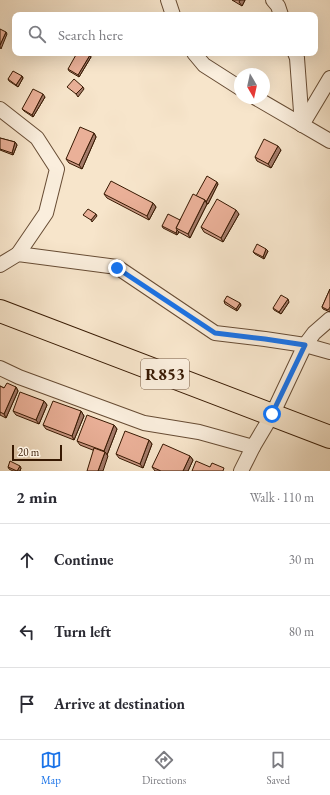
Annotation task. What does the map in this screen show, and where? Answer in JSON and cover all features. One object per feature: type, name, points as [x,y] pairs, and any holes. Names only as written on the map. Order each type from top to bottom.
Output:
[{"type":"main road","name":"R853","points":[[0,311],[330,437]]},
{"type":"street","points":[[168,0],[171,12]]},
{"type":"street","points":[[273,0],[278,6],[280,12]]},
{"type":"street","points":[[196,56],[204,65],[234,84]]},
{"type":"street","points":[[296,56],[302,125]]},
{"type":"street","points":[[302,125],[330,78]]},
{"type":"street","points":[[266,104],[330,141]]},
{"type":"street","points":[[0,110],[37,138],[57,169],[46,213],[18,254],[0,265]]},
{"type":"street","points":[[18,254],[117,268],[215,333],[305,345],[330,352]]},
{"type":"street","points":[[241,471],[272,414],[305,345],[314,333],[330,319]]},
{"type":"street","points":[[0,368],[19,377],[144,423],[199,432],[253,447]]},
{"type":"building","points":[[0,29],[6,32],[0,45]]},
{"type":"building","points":[[75,56],[89,56],[78,75],[68,69]]},
{"type":"building","points":[[13,71],[22,76],[16,85],[8,79]]},
{"type":"building","points":[[74,79],[83,87],[76,94],[67,87]]},
{"type":"building","points":[[33,89],[43,94],[32,115],[22,109]]},
{"type":"building","points":[[80,127],[94,133],[79,165],[66,159]]},
{"type":"building","points":[[0,138],[15,142],[12,153],[0,149]]},
{"type":"building","points":[[264,139],[278,146],[268,164],[255,157]]},
{"type":"building","points":[[207,176],[217,182],[206,202],[205,200],[196,196]]},
{"type":"building","points":[[111,181],[153,203],[147,216],[104,194]]},
{"type":"building","points":[[193,194],[205,200],[188,234],[176,228]]},
{"type":"building","points":[[217,199],[236,210],[221,238],[201,227]]},
{"type":"building","points":[[88,209],[96,214],[91,220],[83,215]]},
{"type":"building","points":[[168,214],[180,220],[176,228],[176,233],[162,226]]},
{"type":"building","points":[[257,244],[266,249],[263,257],[253,252]]},
{"type":"building","points":[[330,289],[330,307],[328,310],[322,307]]},
{"type":"building","points":[[281,295],[288,299],[279,312],[273,308]]},
{"type":"building","points":[[227,296],[240,303],[236,309],[224,301]]},
{"type":"building","points":[[7,383],[16,387],[4,414],[0,412],[0,386],[4,388]]},
{"type":"building","points":[[20,392],[44,401],[36,420],[13,411]]},
{"type":"building","points":[[53,401],[81,411],[72,436],[43,425]]},
{"type":"building","points":[[87,415],[114,425],[104,451],[77,441]]},
{"type":"building","points":[[125,431],[149,440],[140,464],[116,454]]},
{"type":"building","points":[[163,444],[190,456],[183,471],[161,471],[152,467]]},
{"type":"building","points":[[94,448],[105,452],[98,471],[87,471]]},
{"type":"building","points":[[10,461],[20,466],[17,471],[8,467]]},
{"type":"building","points":[[196,461],[210,467],[212,463],[224,468],[223,471],[192,471]]},
{"type":"route","points":[[117,268],[215,333],[305,345],[272,414]]}]
